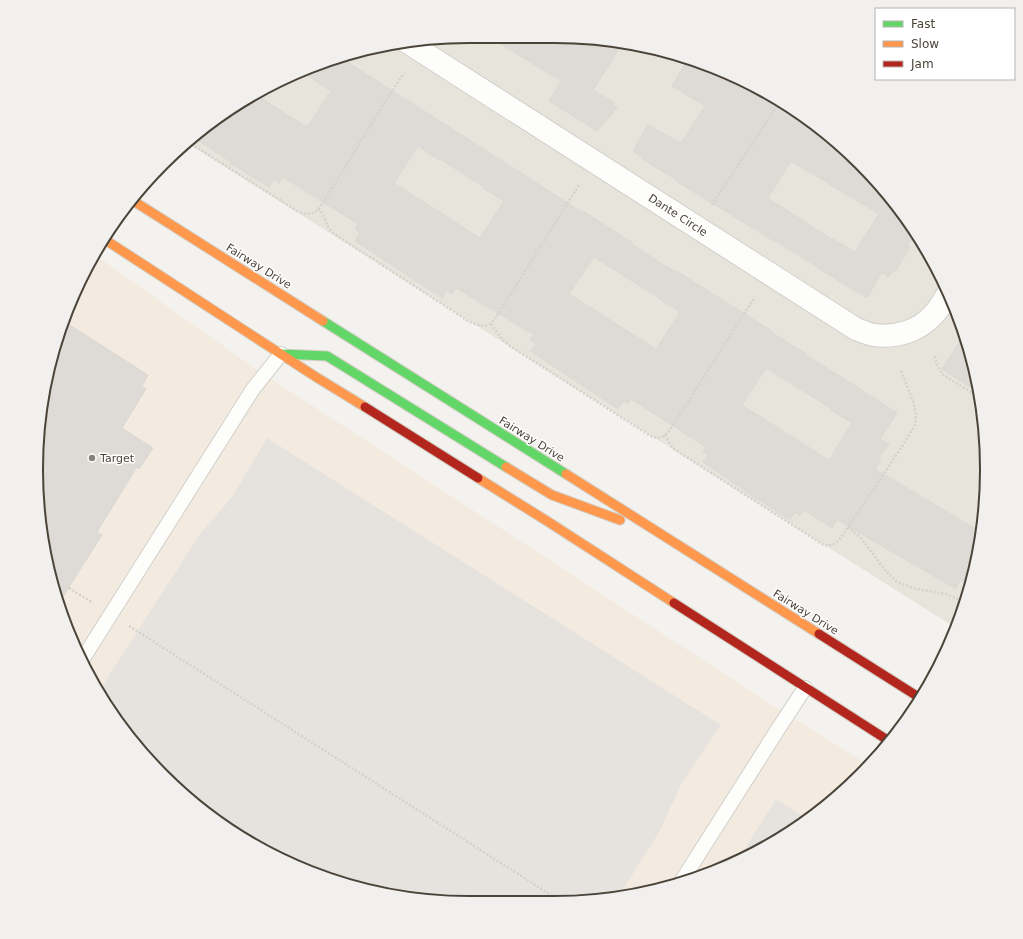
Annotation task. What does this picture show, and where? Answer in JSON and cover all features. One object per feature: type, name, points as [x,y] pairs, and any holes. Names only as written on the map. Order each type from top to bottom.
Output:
[{"type":"main road","name":"Fairway Drive","points":[[137,203],[915,695]]},
{"type":"main road","points":[[109,242],[316,377],[547,521],[884,739]]},
{"type":"main road","points":[[281,354],[327,356],[552,495],[664,537]]},
{"type":"street","name":"Dante Circle","points":[[415,47],[856,329],[873,334],[891,336],[907,332],[924,324],[934,314],[944,298]]},
{"type":"lane","points":[[85,655],[254,389],[281,354]]},
{"type":"lane","points":[[686,875],[805,688]]},
{"type":"path","points":[[193,145],[299,212],[309,214],[312,213],[318,209],[404,73]]},
{"type":"path","points":[[712,206],[777,106]]},
{"type":"path","points":[[318,209],[323,214],[328,228],[333,233],[468,321],[480,325],[491,324],[578,185]]},
{"type":"path","points":[[491,324],[502,339],[510,346],[656,438],[662,437],[671,428],[756,297]]},
{"type":"path","points":[[935,356],[937,366],[942,374],[973,394]]},
{"type":"path","points":[[665,435],[674,449],[822,544],[826,546],[835,544],[840,539],[903,445],[915,424],[916,414],[913,401],[901,371]]},
{"type":"path","points":[[848,527],[860,538],[885,570],[898,582],[916,588],[946,594],[959,600]]},
{"type":"path","points":[[69,588],[553,896]]},
{"type":"shaded area","points":[[554,43],[581,44],[637,51],[717,75],[767,100],[813,131],[835,149],[874,188],[892,210],[923,256],[948,306],[972,386],[979,442],[980,470],[979,497],[972,553],[951,625],[192,146],[210,131],[256,100],[306,75],[386,51],[442,44]]},
{"type":"shaded area","points":[[99,258],[253,367],[769,703],[864,762],[835,790],[813,808],[767,839],[717,864],[637,888],[581,895],[470,896],[442,895],[386,888],[306,864],[256,839],[233,824],[210,808],[168,771],[131,729],[115,706],[100,683],[75,633],[51,553],[44,497],[43,470],[44,442],[51,386],[75,306]]},
{"type":"shaded area","points":[[267,438],[721,725],[681,784],[660,831],[622,890],[581,895],[470,896],[414,892],[386,888],[359,881],[306,864],[256,839],[210,808],[168,771],[131,729],[102,686],[200,534],[232,497]]},
{"type":"shaded area","points":[[776,799],[802,816],[767,839],[743,851]]},
{"type":"building","points":[[499,43],[581,44],[619,48],[593,90],[615,103],[613,105],[617,108],[597,131],[549,101],[561,81]]},
{"type":"building","points":[[347,62],[633,243],[632,244],[659,262],[676,272],[677,271],[772,331],[771,332],[806,354],[805,355],[897,413],[880,439],[889,444],[879,458],[881,460],[875,469],[975,529],[972,553],[964,582],[960,580],[956,589],[837,520],[832,528],[804,510],[800,515],[795,512],[790,520],[703,462],[708,455],[703,452],[706,447],[631,399],[628,404],[623,401],[618,409],[530,351],[536,344],[530,340],[534,335],[456,288],[452,294],[447,290],[442,298],[355,241],[360,233],[355,229],[358,224],[283,177],[279,183],[274,179],[269,187],[230,163],[231,162],[198,141],[233,115],[260,98],[307,127],[331,91],[307,75]],"holes":[[[418,146],[439,160],[440,159],[504,201],[480,238],[394,183]],[[594,257],[680,312],[656,349],[569,294]],[[766,368],[852,423],[829,460],[742,405]]]},
{"type":"building","points":[[685,64],[717,75],[767,100],[813,131],[835,149],[874,188],[892,210],[912,239],[908,245],[910,247],[895,272],[893,270],[889,277],[882,272],[867,298],[676,181],[677,180],[642,159],[642,157],[633,151],[648,125],[681,143],[705,106],[672,86]],"holes":[[[791,161],[879,214],[855,252],[833,240],[768,198]]]},
{"type":"building","name":"Target","points":[[69,324],[148,375],[142,386],[146,389],[122,428],[153,448],[139,469],[137,467],[97,532],[102,535],[63,597],[51,553],[44,497],[43,470],[44,442],[51,386]]},
{"type":"building","points":[[960,341],[972,389],[942,369]]},
{"type":"traffic: fast","points":[[323,321],[566,474]]},
{"type":"traffic: fast","points":[[281,354],[327,356],[506,467]]},
{"type":"traffic: slow","points":[[137,203],[323,321]]},
{"type":"traffic: slow","points":[[109,242],[316,377],[365,407]]},
{"type":"traffic: slow","points":[[506,467],[552,495],[620,520]]},
{"type":"traffic: slow","points":[[566,474],[819,634]]},
{"type":"traffic: slow","points":[[478,478],[674,603]]},
{"type":"traffic: jam","points":[[365,407],[478,478]]},
{"type":"traffic: jam","points":[[674,603],[885,738]]},
{"type":"traffic: jam","points":[[819,634],[915,695]]},
{"type":"place","name":"Target","points":[[92,458]]}]
